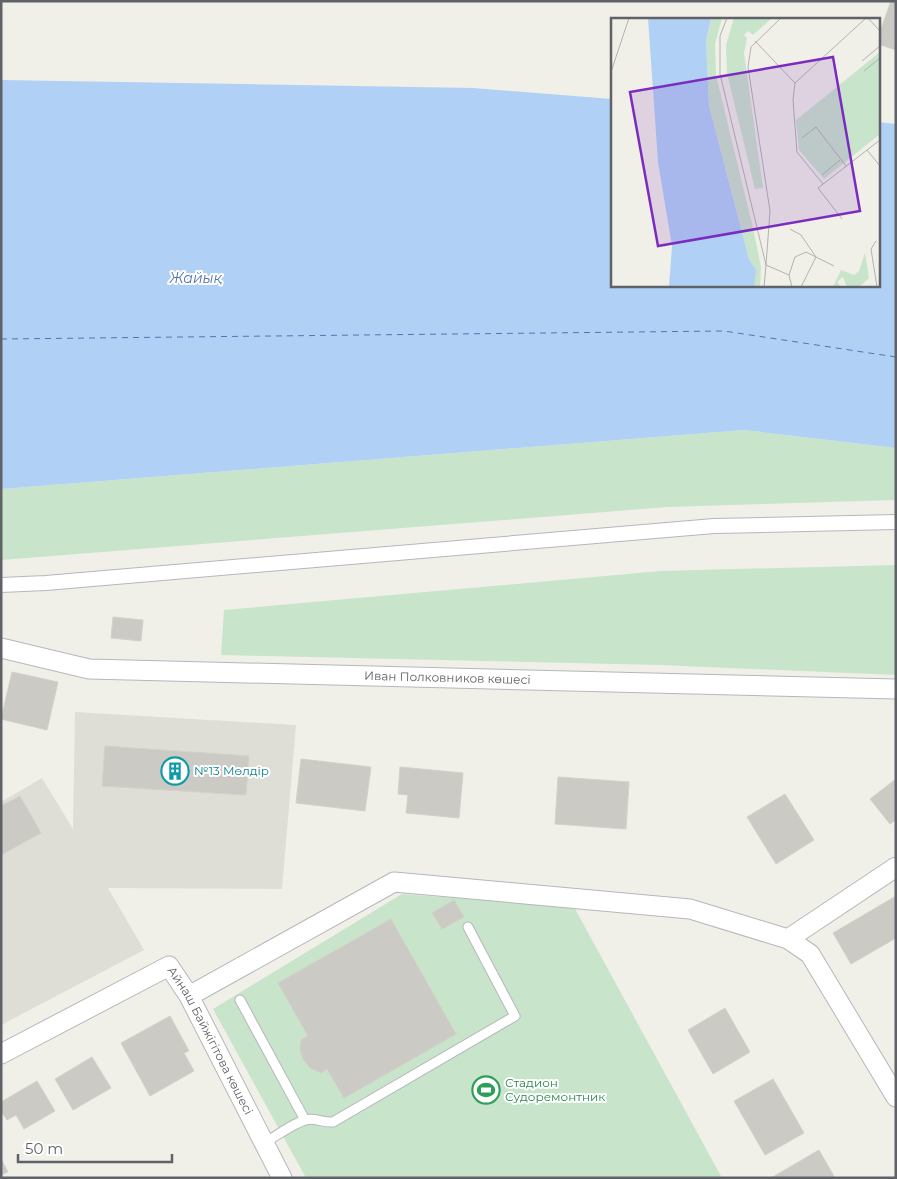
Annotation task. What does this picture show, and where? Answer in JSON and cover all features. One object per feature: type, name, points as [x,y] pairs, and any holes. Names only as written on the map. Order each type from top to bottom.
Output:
[{"type":"street","points":[[1,585],[46,583],[714,526],[896,522]]},
{"type":"street","name":"Иван Полковников көшесі","points":[[1,648],[89,670],[896,690]]},
{"type":"street","points":[[788,939],[896,867]]},
{"type":"street","points":[[189,996],[394,882],[690,909],[788,939],[810,954],[896,1097]]},
{"type":"street","name":"Айнаш Байжігітова көшесі","points":[[1,1054],[169,966],[189,996],[282,1178]]},
{"type":"lane","points":[[264,1143],[305,1120],[314,1119],[323,1123],[332,1122],[515,1016],[468,927]]},
{"type":"lane","points":[[240,1000],[305,1120]]},
{"type":"shaded area","points":[[75,712],[296,725],[282,889],[108,888],[144,950],[1,1025],[1,802],[42,778],[73,829]]},
{"type":"green space","points":[[744,430],[896,448],[896,500],[667,507],[1,560],[1,489]]},
{"type":"green space","points":[[896,565],[896,675],[660,665],[221,655],[224,610],[661,571]]},
{"type":"green space","points":[[402,894],[574,907],[722,1178],[306,1178],[213,1009]]},
{"type":"water","name":"Жайық","points":[[1,80],[473,88],[611,99],[611,286],[880,286],[880,122],[896,124],[896,448],[744,430],[1,489]]},
{"type":"building","points":[[891,1],[896,1],[896,50],[880,45],[880,31]]},
{"type":"building","points":[[113,617],[143,620],[141,641],[111,638]]},
{"type":"building","points":[[12,672],[58,682],[47,730],[1,719]]},
{"type":"building","name":"№13 Мөлдiр","points":[[105,746],[249,756],[246,795],[102,786]]},
{"type":"building","points":[[301,759],[371,767],[365,811],[296,803]]},
{"type":"building","points":[[400,767],[463,773],[459,818],[406,813],[408,795],[398,794]]},
{"type":"building","points":[[558,777],[629,782],[626,829],[555,824]]},
{"type":"building","points":[[896,779],[896,820],[890,824],[870,799]]},
{"type":"building","points":[[785,794],[814,840],[776,864],[747,817]]},
{"type":"building","points":[[20,796],[41,833],[1,855],[1,806]]},
{"type":"building","points":[[896,896],[896,938],[851,964],[833,933]]},
{"type":"building","points":[[454,900],[464,917],[442,929],[432,913]]},
{"type":"building","points":[[391,919],[456,1034],[344,1098],[327,1069],[321,1073],[310,1068],[303,1059],[300,1049],[301,1040],[308,1036],[278,983]]},
{"type":"building","points":[[725,1008],[750,1052],[713,1074],[688,1030]]},
{"type":"building","points":[[170,1016],[189,1051],[184,1053],[194,1071],[150,1096],[121,1043]]},
{"type":"building","points":[[92,1057],[111,1088],[73,1110],[55,1079]]},
{"type":"building","points":[[773,1079],[804,1133],[765,1155],[734,1101]]},
{"type":"building","points":[[37,1081],[55,1111],[24,1129],[16,1115],[7,1120],[1,1111],[1,1102]]},
{"type":"building","points":[[819,1150],[835,1178],[771,1178]]},
{"type":"building","points":[[1,1159],[8,1172],[1,1175]]},
{"type":"ferry route","points":[[1,339],[724,331],[896,357]]},
{"type":"place","name":"№13 Мөлдiр","points":[[175,771]]},
{"type":"place","name":"Стадион Судоремонтник","points":[[486,1090]]}]
